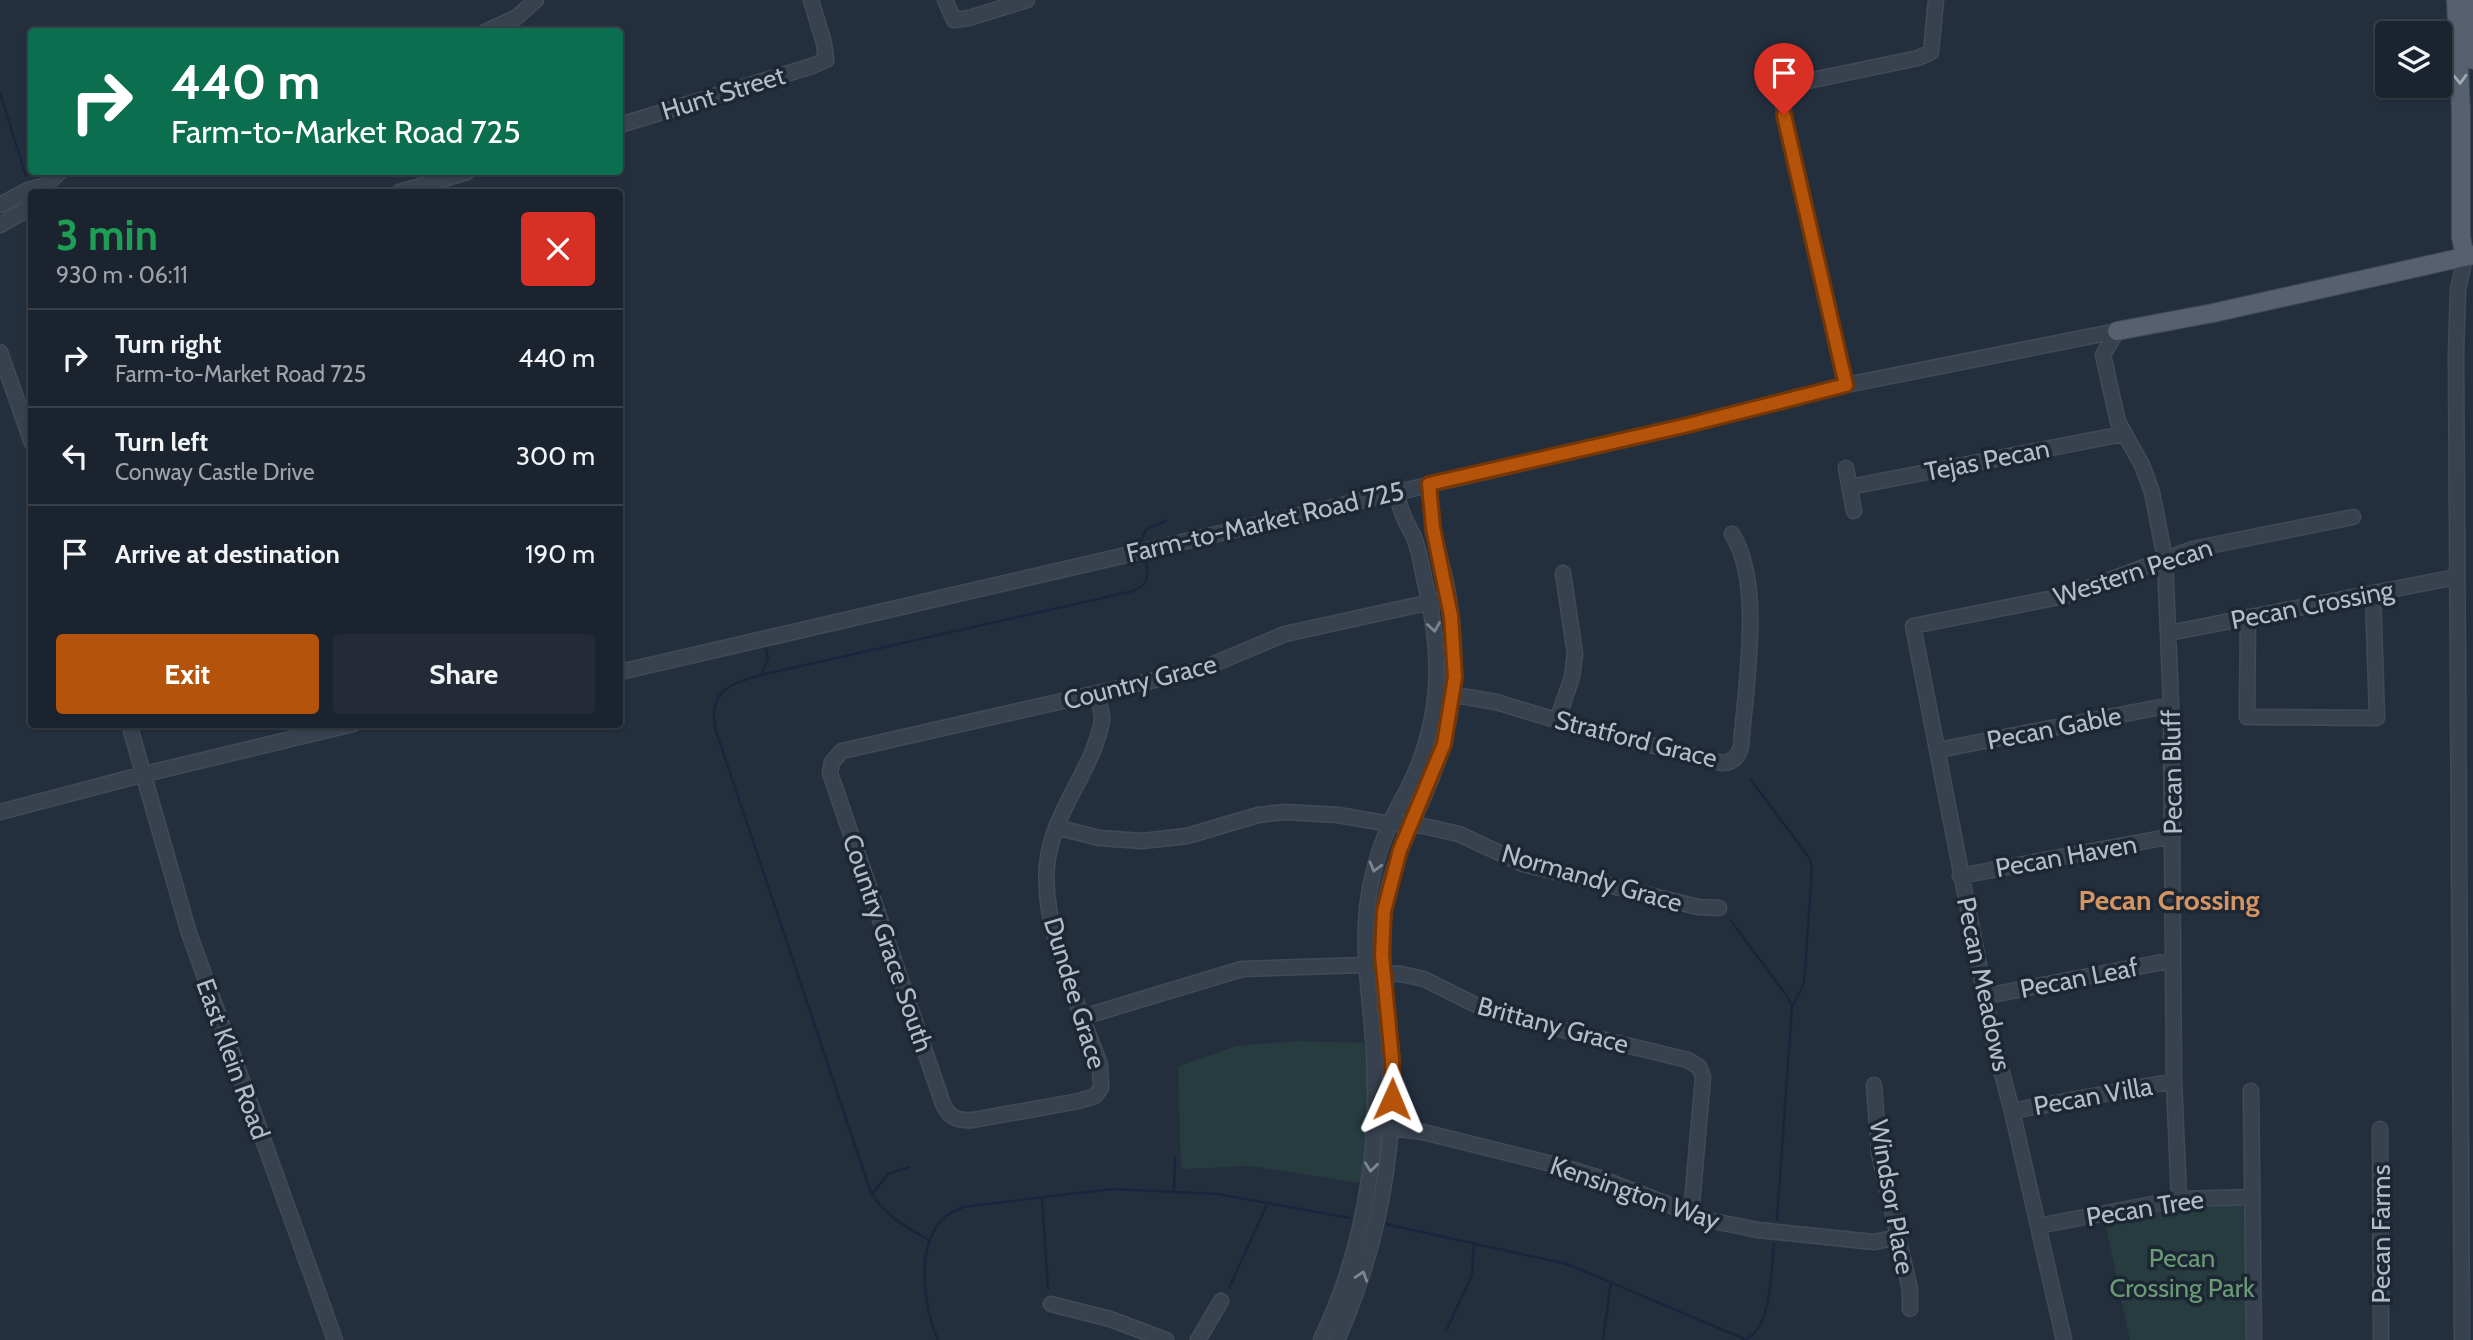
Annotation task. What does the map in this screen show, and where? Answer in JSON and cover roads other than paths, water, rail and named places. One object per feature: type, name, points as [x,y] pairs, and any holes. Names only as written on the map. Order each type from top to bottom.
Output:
[{"type":"main road","points":[[2456,0],[2467,110],[2461,237],[2469,256]]},
{"type":"main road","points":[[2471,0],[2473,60]]},
{"type":"main road","points":[[2469,256],[2473,202]]},
{"type":"main road","points":[[2117,331],[2213,313],[2469,256]]},
{"type":"street","points":[[503,28],[536,0]]},
{"type":"street","name":"Hunt Street","points":[[623,124],[825,60],[824,43],[811,0]]},
{"type":"street","points":[[945,0],[954,20],[1027,0]]},
{"type":"street","points":[[1846,385],[1784,115],[1783,90],[1798,83],[1918,58],[1931,52],[1936,0]]},
{"type":"street","points":[[43,189],[57,175]]},
{"type":"street","points":[[410,189],[457,175]]},
{"type":"street","points":[[0,205],[28,190]]},
{"type":"street","points":[[0,225],[21,213],[28,205]]},
{"type":"street","points":[[2462,1340],[2456,353],[2458,290],[2469,256]]},
{"type":"street","points":[[2084,339],[2104,355],[2117,331]]},
{"type":"street","name":"Farm-to-Market Road 725","points":[[623,671],[1688,425],[1846,385],[2117,331]]},
{"type":"street","points":[[0,352],[28,432]]},
{"type":"street","name":"Pecan Bluff","points":[[2104,355],[2118,422],[2142,465],[2152,492],[2165,559],[2171,705],[2174,1081],[2179,1199]]},
{"type":"street","name":"Tejas Pecan","points":[[1850,487],[2123,434]]},
{"type":"street","points":[[1846,468],[1854,511]]},
{"type":"street","points":[[1337,1340],[1364,1269],[1384,1194],[1392,1059],[1383,974],[1384,911],[1395,866],[1410,823],[1439,759],[1453,694],[1455,650],[1448,598],[1433,528],[1429,484]]},
{"type":"street","points":[[1321,1340],[1341,1291],[1358,1234],[1370,1178],[1375,1127],[1374,1049],[1365,965],[1370,887],[1390,824],[1419,765],[1428,736],[1436,692],[1436,636],[1430,603],[1412,533],[1395,491]]},
{"type":"street","name":"Western Pecan","points":[[1913,626],[2069,595],[2137,572],[2165,559],[2219,543],[2353,517]]},
{"type":"street","points":[[1412,533],[1433,528]]},
{"type":"street","name":"Stratford Grace","points":[[1436,692],[1503,704],[1558,721],[1722,763],[1734,759],[1741,747],[1751,607],[1745,563],[1732,534]]},
{"type":"street","points":[[1558,721],[1572,677],[1575,654],[1563,573]]},
{"type":"street","name":"Pecan Crossing","points":[[2169,633],[2456,577]]},
{"type":"street","points":[[2248,617],[2248,717],[2377,718],[2373,593]]},
{"type":"street","name":"Country Grace","points":[[832,762],[842,751],[1211,666],[1285,634],[1448,598]]},
{"type":"street","name":"Pecan Meadows","points":[[1913,626],[1995,1047],[2064,1340]]},
{"type":"street","name":"Dundee Grace","points":[[1097,694],[1102,719],[1098,736],[1056,827],[1047,864],[1048,908],[1056,940],[1100,1065],[1102,1084],[1099,1092]]},
{"type":"street","name":"Pecan Gable","points":[[1938,750],[2171,705]]},
{"type":"street","name":"East Klein Road","points":[[129,728],[189,933],[335,1340]]},
{"type":"street","points":[[0,812],[336,728]]},
{"type":"street","name":"Country Grace South","points":[[832,762],[830,773],[949,1115],[956,1119],[973,1120],[1079,1101],[1099,1092]]},
{"type":"street","name":"Normandy Grace","points":[[1056,827],[1099,838],[1142,841],[1187,836],[1271,813],[1324,813],[1390,824],[1410,823],[1459,834],[1523,864],[1698,907],[1719,908]]},
{"type":"street","name":"Pecan Haven","points":[[1960,876],[2173,836]]},
{"type":"street","name":"Pecan Leaf","points":[[1986,996],[2173,960]]},
{"type":"street","name":"Brittany Grace","points":[[1083,1017],[1242,969],[1365,965],[1383,974],[1412,976],[1435,984],[1492,1012],[1688,1060],[1699,1067],[1702,1081],[1691,1214]]},
{"type":"street","name":"Pecan Villa","points":[[2012,1111],[2174,1081]]},
{"type":"street","name":"Windsor Place","points":[[1874,1085],[1877,1140],[1910,1290],[1910,1309]]},
{"type":"street","points":[[2251,1091],[2254,1340]]},
{"type":"street","name":"Kensington Way","points":[[1375,1127],[1423,1132],[1581,1172],[1691,1214],[1758,1230],[1864,1241],[1882,1241],[1898,1237]]},
{"type":"street","name":"Pecan Farms","points":[[2380,1129],[2381,1340]]},
{"type":"street","name":"Pecan Tree","points":[[2038,1226],[2179,1199],[2252,1198]]},
{"type":"street","points":[[1198,1340],[1221,1301]]},
{"type":"street","points":[[1051,1304],[1110,1319],[1166,1340]]},
{"type":"waterway","points":[[0,93],[26,176]]},
{"type":"waterway","points":[[1141,541],[1146,529],[1166,521]]},
{"type":"waterway","points":[[929,1240],[888,1213],[870,1190],[716,731],[715,707],[718,699],[730,686],[761,675],[1133,591],[1146,580],[1146,562]]},
{"type":"waterway","points":[[762,674],[768,658],[765,644]]},
{"type":"waterway","points":[[1751,780],[1810,859],[1812,869],[1804,984],[1792,1007],[1777,1219]]},
{"type":"waterway","points":[[1731,921],[1792,1006]]},
{"type":"waterway","points":[[1174,1192],[1175,1158]]},
{"type":"waterway","points":[[873,1193],[888,1174],[909,1167]]},
{"type":"waterway","points":[[938,1340],[926,1294],[925,1260],[935,1229],[946,1216],[963,1207],[1112,1189],[1218,1194],[1350,1218]]},
{"type":"waterway","points":[[1042,1198],[1048,1289]]},
{"type":"waterway","points":[[1229,1288],[1268,1202]]},
{"type":"waterway","points":[[1385,1224],[1567,1264],[1747,1340]]},
{"type":"waterway","points":[[1446,1331],[1472,1275],[1474,1242]]},
{"type":"waterway","points":[[1748,1338],[1756,1331],[1766,1309],[1774,1244]]},
{"type":"waterway","points":[[1603,1340],[1611,1282]]},
{"type":"district","name":"Pecan Crossing","points":[[2169,900]]},
{"type":"park label","name":"Pecan Crossing Park","points":[[2182,1273]]}]
